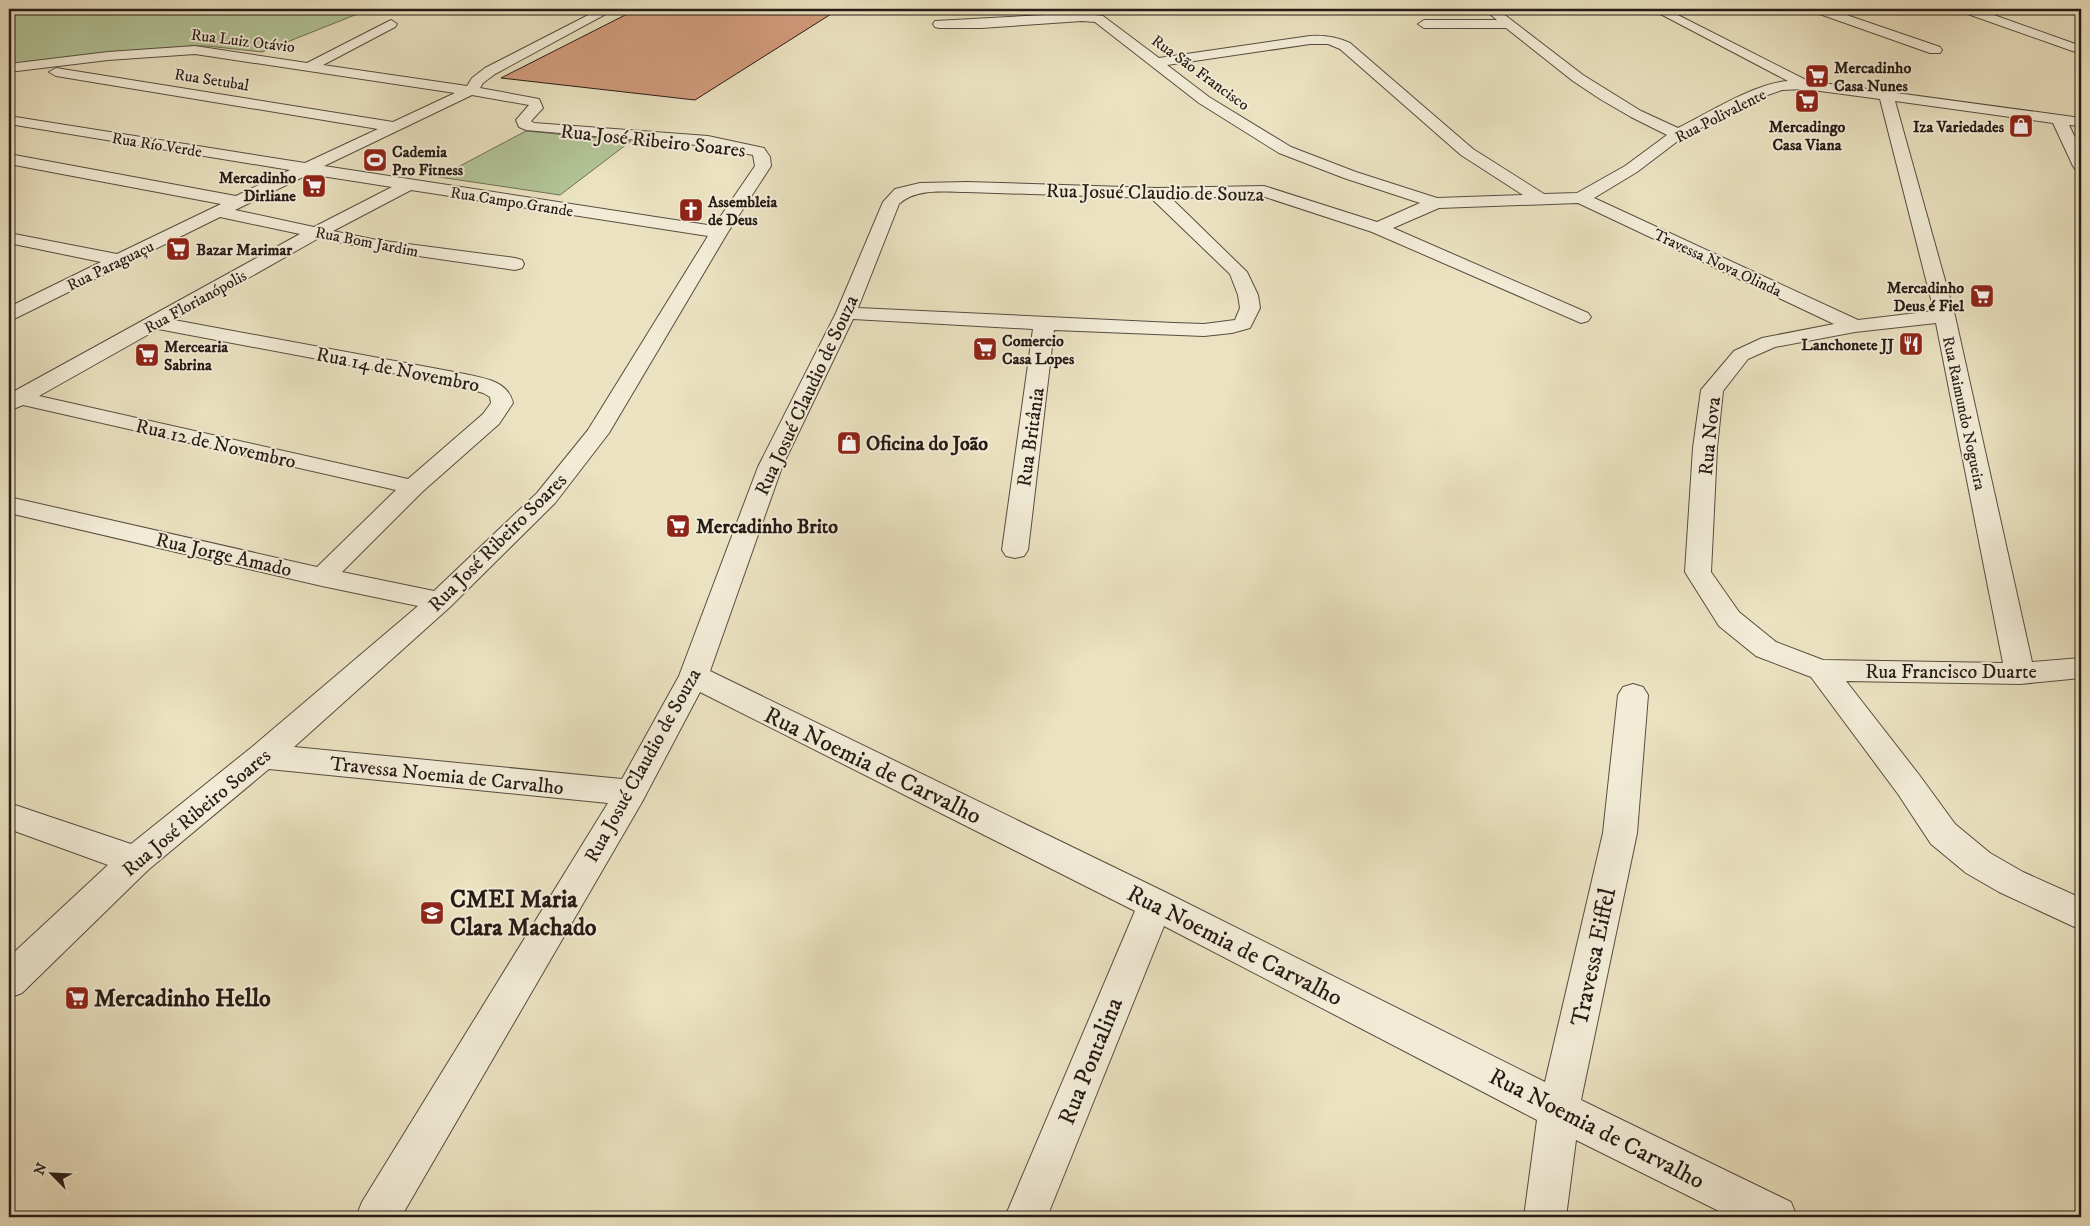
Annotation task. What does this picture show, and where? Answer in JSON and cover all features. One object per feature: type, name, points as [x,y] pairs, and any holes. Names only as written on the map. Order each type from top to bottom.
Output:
[{"type":"street","name":"Rua Paraguaçu","points":[[9,314],[472,90],[477,82],[490,71],[609,9]]},
{"type":"street","points":[[1490,9],[1605,96],[1636,114],[1678,134]]},
{"type":"street","points":[[1657,9],[1805,85]]},
{"type":"street","points":[[1818,9],[1896,38],[1935,50]]},
{"type":"street","points":[[1966,9],[2081,50]]},
{"type":"street","name":"Rua São Francisco","points":[[939,24],[981,24],[1076,17],[1095,18],[1123,36],[1204,100],[1285,150],[1350,176],[1436,203]]},
{"type":"street","points":[[311,66],[391,24]]},
{"type":"street","points":[[1424,24],[1508,24]]},
{"type":"street","points":[[1155,63],[1321,39],[1336,42],[1354,54],[1467,152],[1542,200]]},
{"type":"street","name":"Rua Luiz Otávio","points":[[16,67],[145,53],[195,50],[472,90]]},
{"type":"street","name":"Rua Setubal","points":[[16,67],[395,127]]},
{"type":"street","name":"Rua Polivalente","points":[[1378,228],[1436,203],[1581,198],[1631,169],[1678,134],[1757,94],[1780,86],[1805,85],[2081,122]]},
{"type":"street","name":"Rua José Ribeiro Soares","points":[[9,981],[136,860],[263,756],[440,601],[546,498],[598,433],[719,232],[762,166],[762,157],[758,151],[708,141],[538,128],[524,124],[522,120],[536,108],[534,102],[472,90]]},
{"type":"street","name":"Rua Raimundo Nogueira","points":[[1886,96],[1945,316],[2020,674]]},
{"type":"street","name":"Rua Río Verde","points":[[9,120],[306,169]]},
{"type":"street","points":[[2059,120],[2081,166]]},
{"type":"street","points":[[9,159],[239,202]]},
{"type":"street","name":"Rua Campo Grande","points":[[306,169],[719,232]]},
{"type":"street","name":"Rua Florianópolis","points":[[14,401],[317,232],[408,185]]},
{"type":"street","name":"Rua Josué Claudio de Souza","points":[[377,1217],[631,793],[694,676],[770,467],[846,313],[891,202],[901,193],[920,188],[967,187],[1156,193],[1264,191],[1378,228],[1581,316]]},
{"type":"street","points":[[846,313],[1175,329],[1232,328],[1242,324],[1250,308],[1248,295],[1238,272],[1156,193]]},
{"type":"street","name":"Travessa Nova Olinda","points":[[1581,198],[1855,326]]},
{"type":"street","name":"Rua Bom Jardim","points":[[219,212],[377,245],[515,264]]},
{"type":"street","points":[[9,238],[120,260]]},
{"type":"street","points":[[9,293],[40,300]]},
{"type":"street","name":"Rua Nova","points":[[1821,670],[1766,649],[1729,619],[1698,572],[1705,448],[1712,390],[1741,355],[1769,342],[1855,326],[1945,316]]},
{"type":"street","name":"Rua 14 de Novembro","points":[[157,322],[465,380],[491,388],[500,394],[502,402],[491,419],[414,488],[322,576]]},
{"type":"street","name":"Rua Britânia","points":[[1015,550],[1044,324]]},
{"type":"street","name":"Rua 12 de Novembro","points":[[14,401],[414,488]]},
{"type":"street","name":"Rua Jorge Amado","points":[[9,505],[440,601]]},
{"type":"street","name":"Rua Francisco Duarte","points":[[1821,670],[2020,674],[2081,668]]},
{"type":"street","points":[[1821,670],[1909,785],[1943,834],[1978,862],[2011,882],[2081,915]]},
{"type":"street","name":"Rua Noemia de Carvalho","points":[[694,676],[1155,904],[1559,1110],[1776,1217]]},
{"type":"street","name":"Travessa Eiffel","points":[[1545,1217],[1559,1110],[1620,832],[1633,695]]},
{"type":"street","name":"Travessa Noemia de Carvalho","points":[[263,756],[631,793]]},
{"type":"street","points":[[9,816],[136,860]]},
{"type":"street","name":"Rua Pontalina","points":[[1026,1217],[1155,904]]},
{"type":"green space","points":[[9,9],[370,9],[262,52],[192,46],[9,65]]},
{"type":"green space","points":[[526,131],[631,141],[560,195],[439,177]]},
{"type":"building","points":[[637,9],[839,9],[695,100],[501,78]]},
{"type":"place","name":"Mercadinho Casa Nunes","points":[[1817,76]]},
{"type":"place","name":"Mercadingo Casa Viana","points":[[1807,101]]},
{"type":"place","name":"Iza Variedades","points":[[2021,126]]},
{"type":"place","name":"Cademia Pro Fitness","points":[[375,160]]},
{"type":"place","name":"Mercadinho Dirliane","points":[[314,186]]},
{"type":"place","name":"Assembleia de Deus","points":[[691,210]]},
{"type":"place","name":"Bazar Marimar","points":[[178,249]]},
{"type":"place","name":"Mercadinho Deus é Fiel","points":[[1982,296]]},
{"type":"place","name":"Lanchonete JJ","points":[[1911,344]]},
{"type":"place","name":"Comercio Casa Lopes","points":[[985,349]]},
{"type":"place","name":"Mercearia Sabrina","points":[[147,355]]},
{"type":"place","name":"Oficina do João","points":[[849,443]]},
{"type":"place","name":"Mercadinho Brito","points":[[678,526]]},
{"type":"place","name":"CMEI Maria Clara Machado","points":[[432,913]]},
{"type":"place","name":"Mercadinho Hello","points":[[77,998]]}]
